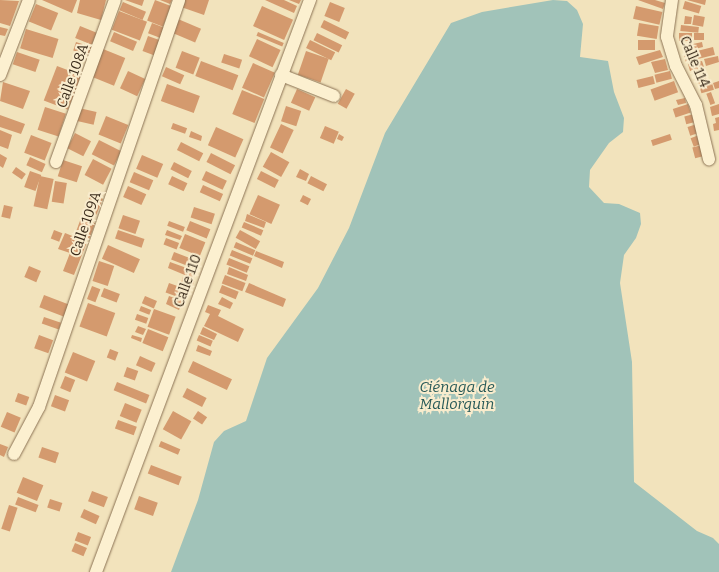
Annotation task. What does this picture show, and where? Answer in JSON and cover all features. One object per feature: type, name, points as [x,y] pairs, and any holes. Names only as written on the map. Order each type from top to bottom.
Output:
[{"type":"street","points":[[0,75],[29,0]]},
{"type":"street","name":"Calle 108A","points":[[56,162],[115,0]]},
{"type":"street","name":"Calle 109A","points":[[14,454],[39,407],[179,0]]},
{"type":"street","name":"Calle 110","points":[[96,572],[310,0]]},
{"type":"street","name":"Calle 114","points":[[672,0],[667,37],[676,66],[696,105],[709,158]]},
{"type":"street","points":[[281,75],[334,96]]},
{"type":"water","name":"Ciénaga de Mallorquín","points":[[553,0],[567,1],[577,10],[583,24],[580,57],[608,61],[614,92],[624,118],[623,132],[609,143],[590,170],[589,187],[604,203],[619,204],[640,213],[641,224],[636,238],[624,255],[620,283],[632,362],[634,482],[697,531],[713,538],[719,544],[719,572],[171,572],[198,500],[214,442],[224,431],[246,421],[267,358],[318,288],[349,228],[385,133],[451,23],[482,12]]},
{"type":"building","points":[[0,0],[19,1],[10,26],[0,23]]},
{"type":"building","points":[[42,0],[77,0],[72,13]]},
{"type":"building","points":[[80,0],[106,0],[101,20],[77,13]]},
{"type":"building","points":[[125,0],[144,0],[142,6]]},
{"type":"building","points":[[155,0],[171,6],[163,27],[147,21]]},
{"type":"building","points":[[160,0],[172,0],[170,4]]},
{"type":"building","points":[[183,0],[209,0],[204,15],[181,7]]},
{"type":"building","points":[[265,0],[284,0],[297,6],[294,13]]},
{"type":"building","points":[[289,0],[301,0],[299,4]]},
{"type":"building","points":[[638,0],[655,0],[665,3],[663,9]]},
{"type":"building","points":[[687,0],[706,0],[705,5]]},
{"type":"building","points":[[685,1],[701,6],[699,14],[683,9]]},
{"type":"building","points":[[123,2],[146,12],[142,20],[119,10]]},
{"type":"building","points":[[330,2],[345,8],[339,22],[324,16]]},
{"type":"building","points":[[36,4],[58,13],[51,31],[29,22]]},
{"type":"building","points":[[262,6],[293,20],[284,40],[253,26]]},
{"type":"building","points":[[636,6],[662,12],[659,25],[633,19]]},
{"type":"building","points":[[119,11],[147,22],[140,40],[112,30]]},
{"type":"building","points":[[694,15],[705,17],[703,27],[692,25]]},
{"type":"building","points":[[685,16],[692,17],[691,24],[684,24]]},
{"type":"building","points":[[178,19],[201,29],[195,43],[172,33]]},
{"type":"building","points":[[324,20],[349,32],[346,39],[320,27]]},
{"type":"building","points":[[152,23],[165,28],[161,38],[148,33]]},
{"type":"building","points":[[639,23],[659,26],[657,39],[637,36]]},
{"type":"building","points":[[681,25],[699,27],[698,33],[680,31]]},
{"type":"building","points":[[80,26],[97,33],[92,45],[75,38]]},
{"type":"building","points":[[0,27],[8,29],[5,36],[0,35]]},
{"type":"building","points":[[26,29],[59,39],[53,58],[20,48]]},
{"type":"building","points":[[114,32],[137,42],[133,51],[110,41]]},
{"type":"building","points":[[258,32],[284,43],[282,47],[256,36]]},
{"type":"building","points":[[317,33],[342,45],[339,52],[313,40]]},
{"type":"building","points":[[679,33],[692,33],[692,41],[679,41]]},
{"type":"building","points":[[694,33],[704,33],[704,40],[694,40]]},
{"type":"building","points":[[148,36],[159,40],[154,55],[143,51]]},
{"type":"building","points":[[257,39],[281,50],[273,67],[249,56]]},
{"type":"building","points":[[310,40],[335,52],[331,60],[306,48]]},
{"type":"building","points":[[638,40],[655,40],[655,50],[638,50]]},
{"type":"building","points":[[76,42],[91,47],[88,56],[73,51]]},
{"type":"building","points":[[702,42],[703,47],[695,49],[693,44]]},
{"type":"building","points":[[691,43],[693,48],[686,50],[684,45]]},
{"type":"building","points":[[713,47],[715,55],[686,62],[684,54]]},
{"type":"building","points":[[103,49],[125,58],[114,86],[92,77]]},
{"type":"building","points":[[660,50],[663,57],[639,65],[636,57]]},
{"type":"building","points":[[182,51],[200,58],[193,75],[176,68]]},
{"type":"building","points":[[306,51],[329,59],[321,82],[298,75]]},
{"type":"building","points":[[17,52],[40,60],[35,72],[13,64]]},
{"type":"building","points":[[224,54],[242,60],[239,68],[221,63]]},
{"type":"building","points":[[718,56],[719,62],[706,66],[704,59]]},
{"type":"building","points":[[665,59],[668,70],[655,73],[651,62]]},
{"type":"building","points":[[201,61],[238,75],[233,90],[195,76]]},
{"type":"building","points":[[702,61],[704,67],[690,71],[688,64]]},
{"type":"building","points":[[253,63],[275,73],[264,97],[242,88]]},
{"type":"building","points":[[57,66],[81,75],[68,110],[44,101]]},
{"type":"building","points":[[166,67],[184,75],[180,84],[162,76]]},
{"type":"building","points":[[704,68],[706,75],[696,77],[694,71]]},
{"type":"building","points":[[128,71],[145,79],[137,96],[120,88]]},
{"type":"building","points":[[670,71],[672,79],[656,83],[654,75]]},
{"type":"building","points":[[653,76],[655,84],[638,88],[637,80]]},
{"type":"building","points":[[706,76],[709,83],[699,85],[698,79]]},
{"type":"building","points":[[674,81],[678,92],[655,101],[651,90]]},
{"type":"building","points":[[719,81],[719,88],[715,89],[713,83]]},
{"type":"building","points":[[3,82],[30,91],[23,109],[0,101]]},
{"type":"building","points":[[712,83],[714,90],[701,93],[700,87]]},
{"type":"building","points":[[167,84],[200,96],[194,113],[161,101]]},
{"type":"building","points":[[297,89],[315,97],[309,111],[291,103]]},
{"type":"building","points":[[346,89],[355,94],[347,109],[338,104]]},
{"type":"building","points":[[242,90],[264,99],[255,123],[232,114]]},
{"type":"building","points":[[711,92],[715,103],[710,105],[706,94]]},
{"type":"building","points":[[685,98],[686,103],[678,105],[676,100]]},
{"type":"building","points":[[688,104],[691,113],[676,118],[673,109]]},
{"type":"building","points":[[719,104],[719,114],[712,116],[710,107]]},
{"type":"building","points":[[286,106],[301,111],[296,126],[281,121]]},
{"type":"building","points":[[45,107],[66,114],[59,137],[38,130]]},
{"type":"building","points":[[79,108],[97,112],[94,125],[76,121]]},
{"type":"building","points":[[694,114],[696,122],[686,124],[684,116]]},
{"type":"building","points":[[0,115],[25,124],[21,134],[0,127]]},
{"type":"building","points":[[106,116],[128,125],[121,144],[99,135]]},
{"type":"building","points":[[719,117],[719,130],[714,131],[713,124],[716,123],[715,118]]},
{"type":"building","points":[[173,123],[187,128],[185,134],[171,129]]},
{"type":"building","points":[[281,124],[294,130],[283,153],[270,148]]},
{"type":"building","points":[[697,124],[700,133],[690,136],[687,127]]},
{"type":"building","points":[[325,126],[339,132],[334,144],[320,138]]},
{"type":"building","points":[[216,127],[243,139],[235,157],[208,145]]},
{"type":"building","points":[[0,130],[12,135],[8,149],[0,146]]},
{"type":"building","points":[[191,131],[202,136],[201,141],[189,137]]},
{"type":"building","points":[[75,133],[91,141],[83,156],[67,148]]},
{"type":"building","points":[[339,134],[344,137],[342,141],[337,139]]},
{"type":"building","points":[[670,134],[672,140],[653,146],[651,140]]},
{"type":"building","points":[[31,135],[52,143],[45,161],[24,153]]},
{"type":"building","points":[[699,135],[702,143],[694,147],[691,138]]},
{"type":"building","points":[[99,140],[121,151],[114,166],[92,154]]},
{"type":"building","points":[[181,142],[203,153],[199,161],[177,150]]},
{"type":"building","points":[[702,145],[705,156],[695,158],[692,148]]},
{"type":"building","points":[[271,152],[289,162],[281,177],[263,167]]},
{"type":"building","points":[[211,153],[235,165],[231,174],[206,162]]},
{"type":"building","points":[[0,154],[7,158],[3,168],[0,166]]},
{"type":"building","points":[[142,155],[163,164],[157,178],[136,169]]},
{"type":"building","points":[[30,157],[46,164],[42,172],[26,165]]},
{"type":"building","points":[[93,159],[112,169],[103,185],[85,175]]},
{"type":"building","points":[[63,160],[82,166],[77,182],[58,176]]},
{"type":"building","points":[[174,162],[192,171],[188,178],[170,169]]},
{"type":"building","points":[[16,167],[26,174],[22,180],[12,173]]},
{"type":"building","points":[[300,169],[309,174],[306,181],[296,177]]},
{"type":"building","points":[[30,171],[41,175],[35,191],[24,187]]},
{"type":"building","points":[[206,171],[227,181],[223,190],[202,180]]},
{"type":"building","points":[[261,171],[279,180],[275,188],[257,179]]},
{"type":"building","points":[[134,172],[153,180],[149,190],[130,182]]},
{"type":"building","points":[[40,176],[54,179],[47,209],[34,206]]},
{"type":"building","points":[[172,176],[187,183],[184,191],[168,184]]},
{"type":"building","points":[[311,176],[327,184],[323,191],[307,183]]},
{"type":"building","points":[[55,181],[67,183],[64,204],[52,202]]},
{"type":"building","points":[[203,185],[223,194],[220,201],[200,192]]},
{"type":"building","points":[[128,186],[146,194],[141,205],[123,197]]},
{"type":"building","points":[[91,194],[103,199],[96,215],[84,210]]},
{"type":"building","points":[[258,195],[280,205],[271,224],[249,214]]},
{"type":"building","points":[[303,195],[311,199],[308,205],[300,201]]},
{"type":"building","points":[[4,205],[13,207],[10,219],[1,217]]},
{"type":"building","points":[[194,207],[215,214],[212,224],[191,217]]},
{"type":"building","points":[[247,214],[266,222],[264,228],[245,221]]},
{"type":"building","points":[[123,215],[140,221],[135,234],[118,228]]},
{"type":"building","points":[[81,218],[95,223],[89,239],[75,234]]},
{"type":"building","points":[[169,221],[185,227],[183,232],[167,226]]},
{"type":"building","points":[[190,221],[210,229],[207,239],[186,230]]},
{"type":"building","points":[[244,222],[263,230],[261,236],[242,228]]},
{"type":"building","points":[[54,230],[62,233],[59,242],[51,238]]},
{"type":"building","points":[[118,230],[144,239],[142,248],[115,239]]},
{"type":"building","points":[[167,230],[182,236],[180,240],[165,235]]},
{"type":"building","points":[[240,230],[260,241],[256,249],[236,238]]},
{"type":"building","points":[[65,233],[87,242],[74,275],[63,271],[70,253],[58,249]]},
{"type":"building","points":[[185,234],[205,242],[200,256],[179,248]]},
{"type":"building","points":[[166,238],[179,243],[177,250],[163,245]]},
{"type":"building","points":[[236,242],[255,250],[253,256],[234,248]]},
{"type":"building","points":[[108,245],[140,259],[134,273],[102,259]]},
{"type":"building","points":[[232,250],[252,258],[250,264],[230,256]]},
{"type":"building","points":[[256,251],[284,262],[282,268],[254,256]]},
{"type":"building","points":[[174,252],[197,261],[194,268],[171,259]]},
{"type":"building","points":[[229,258],[249,266],[247,273],[226,264]]},
{"type":"building","points":[[99,261],[114,266],[108,286],[93,281]]},
{"type":"building","points":[[170,262],[195,271],[192,278],[168,268]]},
{"type":"building","points":[[29,266],[41,271],[36,282],[24,277]]},
{"type":"building","points":[[229,267],[248,275],[246,281],[227,274]]},
{"type":"building","points":[[225,275],[246,283],[242,291],[222,283]]},
{"type":"building","points":[[183,277],[194,281],[191,290],[180,285]]},
{"type":"building","points":[[169,283],[188,290],[184,299],[166,292]]},
{"type":"building","points":[[249,283],[286,299],[283,307],[245,292]]},
{"type":"building","points":[[222,285],[239,292],[236,299],[219,292]]},
{"type":"building","points":[[92,286],[100,289],[95,302],[87,299]]},
{"type":"building","points":[[104,288],[120,294],[117,302],[101,296]]},
{"type":"building","points":[[44,295],[70,305],[65,317],[39,307]]},
{"type":"building","points":[[145,296],[157,301],[154,308],[142,303]]},
{"type":"building","points":[[169,296],[183,301],[179,310],[166,304]]},
{"type":"building","points":[[222,297],[233,303],[230,309],[218,304]]},
{"type":"building","points":[[88,303],[115,313],[107,336],[79,326]]},
{"type":"building","points":[[208,305],[221,310],[218,316],[244,329],[238,342],[204,326],[210,314],[205,312]]},
{"type":"building","points":[[141,306],[151,310],[149,315],[139,311]]},
{"type":"building","points":[[154,309],[176,317],[169,335],[148,327]]},
{"type":"building","points":[[137,314],[148,318],[146,324],[135,320]]},
{"type":"building","points":[[44,317],[61,323],[59,329],[42,324]]},
{"type":"building","points":[[138,326],[146,329],[143,335],[135,332]]},
{"type":"building","points":[[203,327],[217,334],[214,340],[200,334]]},
{"type":"building","points":[[148,329],[168,337],[163,351],[142,343]]},
{"type":"building","points":[[39,335],[53,340],[48,353],[34,348]]},
{"type":"building","points":[[132,335],[142,338],[141,342],[131,338]]},
{"type":"building","points":[[199,335],[213,341],[210,346],[197,341]]},
{"type":"building","points":[[198,345],[212,351],[210,356],[196,351]]},
{"type":"building","points":[[110,349],[118,352],[115,361],[107,357]]},
{"type":"building","points":[[73,352],[95,361],[87,381],[65,372]]},
{"type":"building","points":[[140,356],[156,363],[151,372],[136,365]]},
{"type":"building","points":[[193,361],[232,379],[227,390],[188,372]]},
{"type":"building","points":[[127,367],[138,371],[135,381],[124,376]]},
{"type":"building","points":[[65,376],[75,380],[70,392],[60,388]]},
{"type":"building","points":[[117,382],[149,395],[146,403],[114,390]]},
{"type":"building","points":[[187,388],[207,398],[202,407],[182,397]]},
{"type":"building","points":[[18,393],[29,397],[26,406],[15,401]]},
{"type":"building","points":[[55,395],[69,400],[65,411],[51,406]]},
{"type":"building","points":[[125,403],[142,410],[136,423],[120,416]]},
{"type":"building","points":[[173,411],[191,421],[181,440],[163,429]]},
{"type":"building","points":[[198,411],[207,417],[202,425],[193,418]]},
{"type":"building","points":[[7,412],[21,418],[15,433],[1,427]]},
{"type":"building","points":[[118,420],[137,427],[134,435],[115,428]]},
{"type":"building","points":[[161,441],[180,449],[178,455],[159,447]]},
{"type":"building","points":[[0,444],[8,447],[4,457],[0,455]]},
{"type":"building","points":[[42,447],[59,453],[55,463],[38,457]]},
{"type":"building","points":[[151,465],[182,477],[179,485],[148,473]]},
{"type":"building","points":[[23,477],[43,485],[37,501],[17,493]]},
{"type":"building","points":[[92,491],[108,497],[104,507],[88,501]]},
{"type":"building","points":[[139,496],[158,503],[153,516],[134,509]]},
{"type":"building","points":[[18,497],[39,505],[36,512],[15,504]]},
{"type":"building","points":[[50,499],[62,503],[60,512],[47,508]]},
{"type":"building","points":[[9,505],[18,508],[10,532],[1,529]]},
{"type":"building","points":[[84,509],[100,516],[96,524],[80,517]]},
{"type":"building","points":[[78,532],[91,537],[88,545],[75,540]]},
{"type":"building","points":[[75,543],[87,548],[83,556],[71,551]]}]
